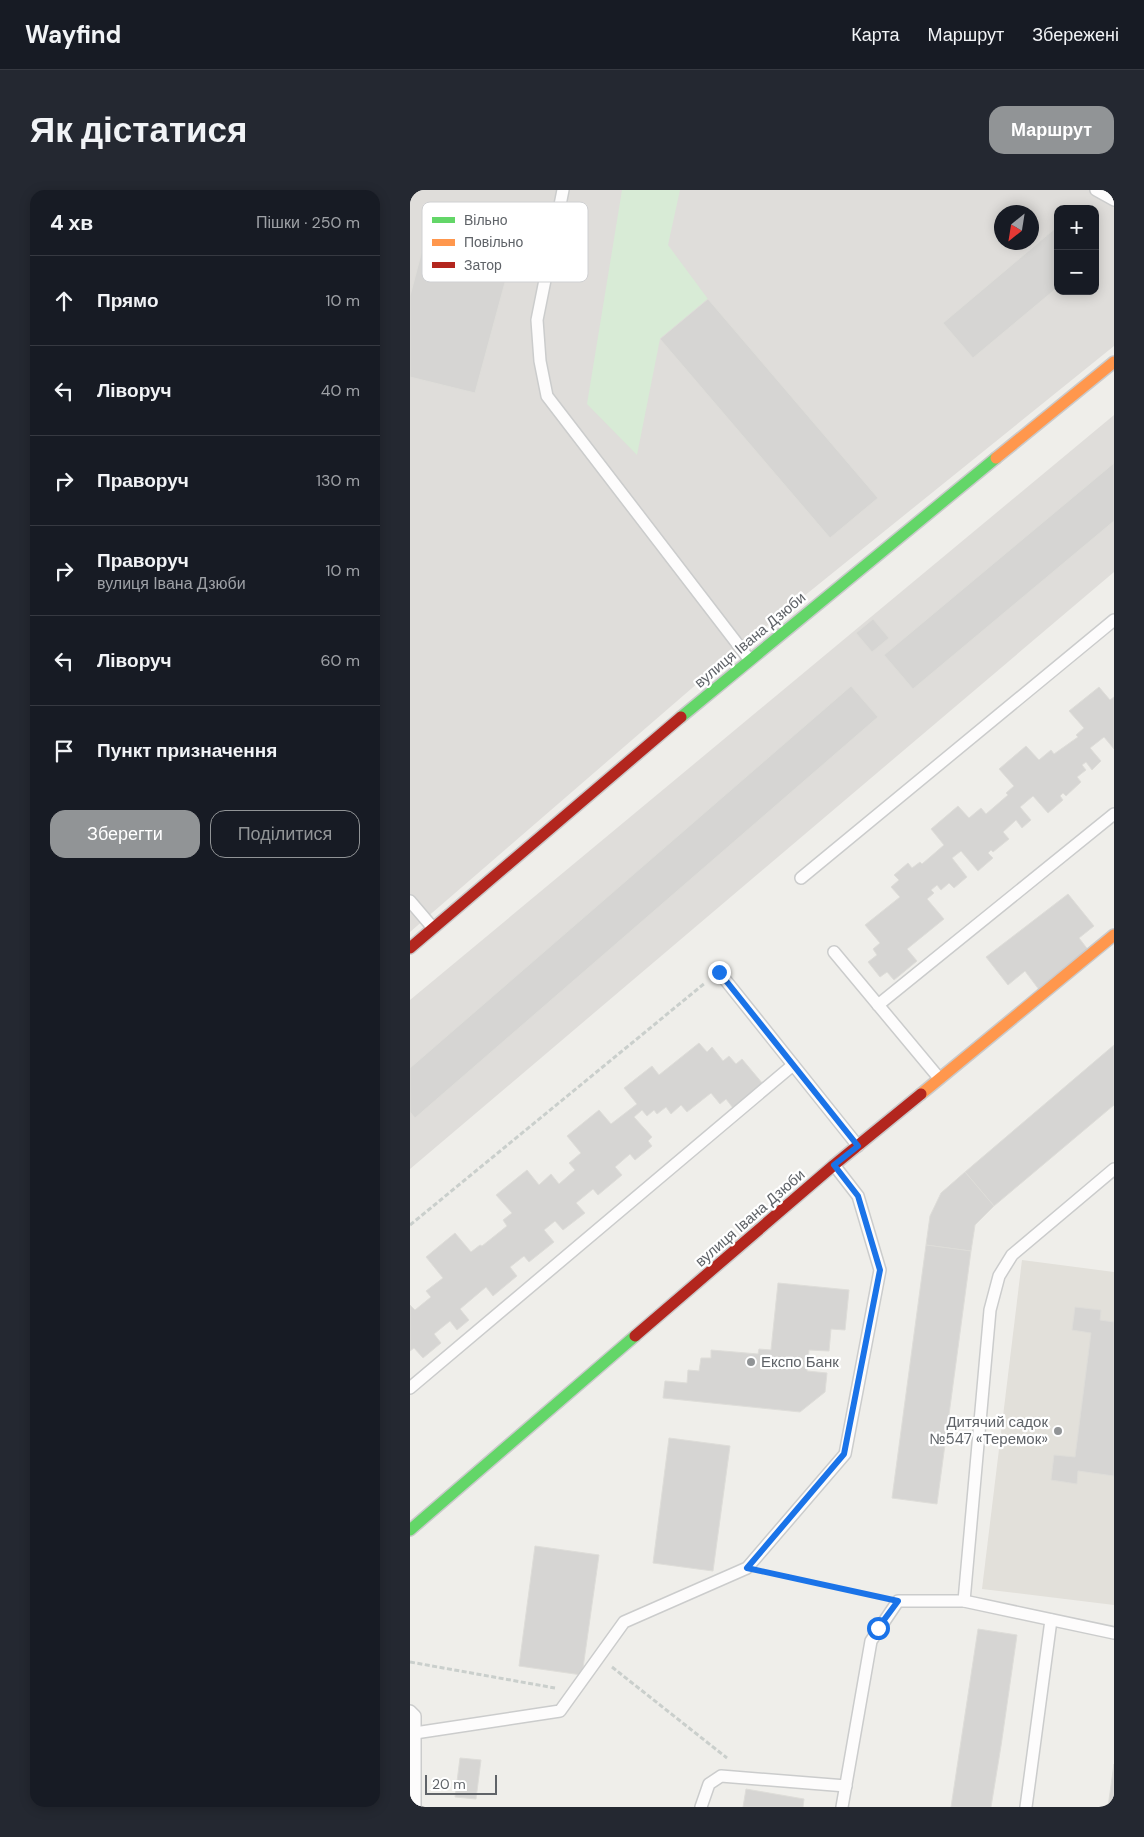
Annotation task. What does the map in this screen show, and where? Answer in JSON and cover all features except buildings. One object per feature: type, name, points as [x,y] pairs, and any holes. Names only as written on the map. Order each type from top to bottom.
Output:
[{"type":"street","name":"вулиця Івана Дзюби","points":[[410,948],[749,659],[1114,362]]},
{"type":"street","name":"вулиця Івана Дзюби","points":[[410,1530],[834,1165],[1114,935]]},
{"type":"lane","points":[[1096,190],[1114,200]]},
{"type":"lane","points":[[545,282],[537,320],[540,361],[547,396],[749,659]]},
{"type":"lane","points":[[801,878],[1114,620]]},
{"type":"lane","points":[[878,1005],[1114,814]]},
{"type":"lane","points":[[410,901],[433,928]]},
{"type":"lane","points":[[834,952],[939,1078]]},
{"type":"lane","points":[[719,972],[858,1146]]},
{"type":"lane","points":[[410,1388],[793,1065]]},
{"type":"lane","points":[[415,1733],[560,1712],[624,1622],[747,1568],[844,1454],[880,1270],[858,1196],[834,1165]]},
{"type":"lane","points":[[964,1601],[990,1310],[999,1276],[1012,1255],[1114,1169]]},
{"type":"lane","points":[[842,1807],[871,1641],[898,1601],[964,1601],[1114,1633]]},
{"type":"lane","points":[[1026,1807],[1051,1620]]},
{"type":"lane","points":[[410,1711],[415,1716],[415,1807]]},
{"type":"lane","points":[[701,1807],[709,1784],[721,1776],[846,1786]]},
{"type":"path","points":[[410,1225],[719,972]]},
{"type":"path","points":[[747,1568],[898,1601]]},
{"type":"path","points":[[599,1657],[753,1778]]},
{"type":"path","points":[[410,1662],[574,1692]]},
{"type":"shaded area","points":[[410,190],[1114,190],[1114,346],[721,663],[410,932]]},
{"type":"shaded area","points":[[1114,415],[1114,572],[410,1169],[410,1000]]},
{"type":"shaded area","name":"Дитячий садок №547 «Теремок»","points":[[1022,1260],[1114,1272],[1114,1605],[982,1589]]},
{"type":"green space","points":[[622,190],[680,190],[668,245],[708,299],[660,339],[637,455],[587,404]]},
{"type":"traffic: fast","points":[[681,717],[996,458]]},
{"type":"traffic: fast","points":[[410,1530],[635,1336]]},
{"type":"traffic: slow","points":[[996,458],[1114,362]]},
{"type":"traffic: slow","points":[[921,1094],[1114,935]]},
{"type":"traffic: jam","points":[[410,948],[681,717]]},
{"type":"traffic: jam","points":[[635,1336],[834,1165],[921,1094]]},
{"type":"place","name":"Експо Банк","points":[[751,1362]]},
{"type":"place","name":"Дитячий садок №547 «Теремок»","points":[[1058,1431]]},
{"type":"route","points":[[719,972],[858,1146],[834,1165],[858,1196],[880,1270],[844,1454],[747,1568],[898,1601],[878,1628]]}]
